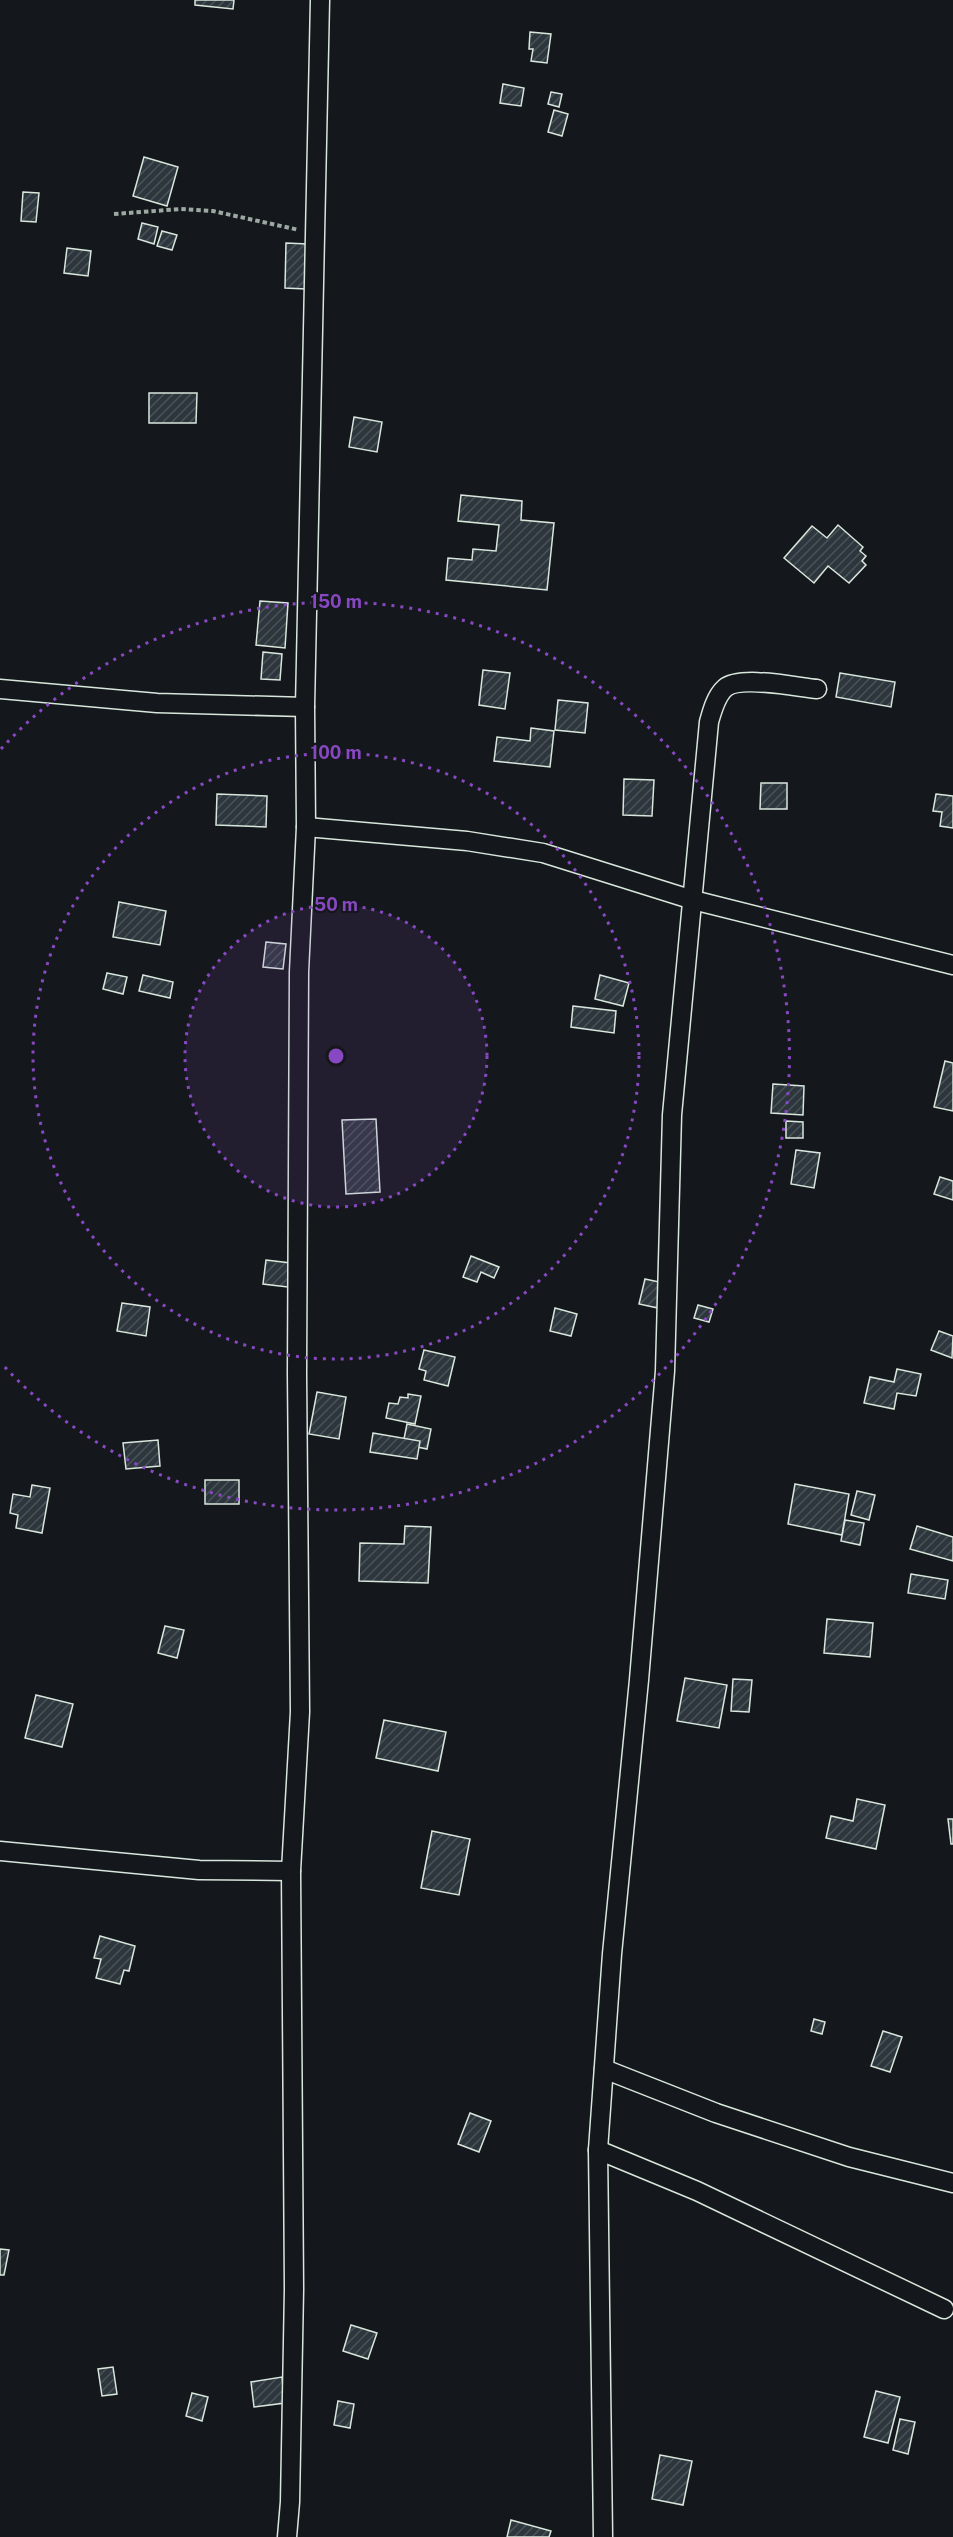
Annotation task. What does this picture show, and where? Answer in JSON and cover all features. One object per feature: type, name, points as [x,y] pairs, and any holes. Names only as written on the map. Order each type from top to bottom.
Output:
[{"type":"street","points":[[287,2537],[290,2502],[294,2289],[291,1870],[300,1712],[297,1160],[299,972],[306,827],[305,707],[320,0]]},
{"type":"street","points":[[603,2537],[598,2150],[665,1371],[672,1115],[709,722],[715,704],[725,688],[744,682],[817,689]]},
{"type":"street","points":[[0,689],[157,703],[305,707]]},
{"type":"street","points":[[306,827],[467,841],[543,853],[693,900],[953,965]]},
{"type":"street","points":[[0,1851],[199,1870],[291,1870]]},
{"type":"street","points":[[604,2069],[716,2113],[849,2157],[953,2183]]},
{"type":"street","points":[[598,2150],[697,2191],[944,2309]]},
{"type":"path","points":[[114,214],[181,209],[213,211],[314,233]]},
{"type":"building","points":[[195,0],[234,0],[233,9],[195,5]]},
{"type":"building","points":[[530,32],[551,34],[547,63],[531,61],[533,49],[529,49]]},
{"type":"building","points":[[503,84],[524,88],[521,106],[500,103]]},
{"type":"building","points":[[551,92],[562,94],[559,107],[548,104]]},
{"type":"building","points":[[554,110],[568,114],[562,136],[548,132]]},
{"type":"building","points":[[144,157],[178,167],[167,206],[133,196]]},
{"type":"building","points":[[23,192],[39,193],[36,222],[21,221]]},
{"type":"building","points":[[142,223],[158,227],[154,244],[138,239]]},
{"type":"building","points":[[162,231],[177,235],[172,250],[157,246]]},
{"type":"building","points":[[286,243],[307,244],[306,289],[285,288]]},
{"type":"building","points":[[67,248],[91,251],[88,276],[64,273]]},
{"type":"building","points":[[149,393],[197,393],[196,423],[149,423]]},
{"type":"building","points":[[354,417],[382,422],[377,452],[349,447]]},
{"type":"building","points":[[461,495],[522,501],[521,520],[554,523],[547,590],[446,580],[448,558],[472,560],[473,549],[496,551],[499,525],[458,521]]},
{"type":"building","points":[[838,525],[863,547],[860,551],[866,556],[862,561],[866,565],[849,583],[828,566],[814,583],[784,558],[812,526],[827,538]]},
{"type":"building","points":[[260,601],[288,603],[285,648],[256,645]]},
{"type":"building","points":[[263,652],[282,654],[280,680],[261,679]]},
{"type":"building","points":[[483,670],[510,673],[505,709],[479,705]]},
{"type":"building","points":[[840,673],[895,682],[891,707],[836,697]]},
{"type":"building","points":[[558,700],[588,703],[585,733],[555,730]]},
{"type":"building","points":[[531,728],[554,731],[550,767],[494,761],[497,737],[530,741]]},
{"type":"building","points":[[624,779],[654,780],[652,816],[623,815]]},
{"type":"building","points":[[761,783],[787,783],[787,809],[760,809]]},
{"type":"building","points":[[217,794],[267,796],[266,827],[216,825]]},
{"type":"building","points":[[936,794],[953,796],[953,828],[940,826],[942,812],[933,811]]},
{"type":"building","points":[[119,902],[166,911],[160,945],[113,937]]},
{"type":"building","points":[[266,942],[286,944],[283,969],[263,967]]},
{"type":"building","points":[[107,973],[127,977],[123,994],[103,989]]},
{"type":"building","points":[[143,975],[173,982],[170,998],[139,991]]},
{"type":"building","points":[[600,975],[629,983],[623,1006],[595,999]]},
{"type":"building","points":[[573,1006],[616,1011],[614,1033],[571,1027]]},
{"type":"building","points":[[945,1061],[953,1063],[953,1111],[934,1107]]},
{"type":"building","points":[[773,1084],[804,1086],[803,1115],[771,1113]]},
{"type":"building","points":[[376,1119],[380,1192],[346,1194],[342,1120]]},
{"type":"building","points":[[786,1121],[803,1122],[803,1138],[786,1138]]},
{"type":"building","points":[[796,1150],[820,1153],[814,1188],[791,1184]]},
{"type":"building","points":[[940,1177],[953,1181],[953,1200],[934,1194]]},
{"type":"building","points":[[471,1256],[499,1267],[494,1278],[481,1272],[477,1282],[463,1277]]},
{"type":"building","points":[[266,1260],[299,1264],[296,1288],[263,1284]]},
{"type":"building","points":[[645,1279],[664,1283],[658,1308],[639,1304]]},
{"type":"building","points":[[122,1303],[150,1307],[146,1336],[117,1331]]},
{"type":"building","points":[[698,1305],[713,1309],[709,1322],[694,1318]]},
{"type":"building","points":[[555,1308],[577,1314],[571,1336],[550,1331]]},
{"type":"building","points":[[939,1331],[953,1336],[952,1358],[931,1350]]},
{"type":"building","points":[[424,1350],[455,1357],[448,1386],[424,1380],[426,1371],[419,1369]]},
{"type":"building","points":[[897,1369],[921,1374],[916,1396],[897,1393],[894,1409],[864,1403],[870,1377],[894,1382]]},
{"type":"building","points":[[317,1392],[346,1397],[339,1439],[309,1434]]},
{"type":"building","points":[[408,1394],[421,1396],[415,1424],[386,1418],[389,1403],[398,1404],[400,1397],[408,1398]]},
{"type":"building","points":[[407,1424],[431,1429],[427,1449],[403,1444]]},
{"type":"building","points":[[373,1433],[420,1441],[417,1459],[370,1452]]},
{"type":"building","points":[[158,1440],[160,1466],[126,1469],[123,1443]]},
{"type":"building","points":[[205,1480],[239,1480],[239,1504],[205,1504]]},
{"type":"building","points":[[795,1484],[849,1494],[842,1535],[788,1524]]},
{"type":"building","points":[[32,1485],[50,1488],[42,1533],[16,1528],[18,1515],[10,1513],[13,1494],[30,1497]]},
{"type":"building","points":[[857,1491],[875,1495],[869,1520],[851,1515]]},
{"type":"building","points":[[845,1520],[864,1523],[860,1545],[841,1541]]},
{"type":"building","points":[[405,1526],[431,1527],[428,1583],[359,1581],[360,1543],[404,1544]]},
{"type":"building","points":[[917,1526],[953,1537],[953,1561],[910,1549]]},
{"type":"building","points":[[911,1574],[948,1580],[945,1599],[908,1593]]},
{"type":"building","points":[[827,1619],[873,1623],[870,1657],[824,1653]]},
{"type":"building","points":[[165,1626],[184,1630],[177,1658],[158,1653]]},
{"type":"building","points":[[685,1678],[727,1685],[719,1728],[677,1721]]},
{"type":"building","points":[[733,1679],[752,1680],[749,1712],[731,1711]]},
{"type":"building","points":[[36,1695],[73,1704],[62,1747],[25,1738]]},
{"type":"building","points":[[384,1720],[446,1732],[438,1771],[376,1758]]},
{"type":"building","points":[[857,1799],[885,1805],[876,1849],[826,1838],[831,1816],[853,1821]]},
{"type":"building","points":[[948,1819],[953,1819],[953,1844],[951,1844]]},
{"type":"building","points":[[432,1831],[470,1839],[459,1895],[421,1888]]},
{"type":"building","points":[[100,1936],[135,1946],[129,1971],[124,1970],[120,1984],[96,1978],[101,1959],[94,1958]]},
{"type":"building","points":[[814,2019],[825,2022],[822,2034],[811,2031]]},
{"type":"building","points":[[883,2031],[902,2037],[890,2072],[871,2066]]},
{"type":"building","points":[[470,2113],[491,2121],[479,2152],[458,2144]]},
{"type":"building","points":[[0,2249],[9,2250],[4,2275],[0,2275]]},
{"type":"building","points":[[351,2325],[377,2333],[368,2359],[343,2351]]},
{"type":"building","points":[[113,2367],[117,2394],[102,2396],[98,2369]]},
{"type":"building","points":[[282,2377],[285,2403],[254,2407],[251,2382]]},
{"type":"building","points":[[876,2391],[900,2397],[888,2443],[864,2437]]},
{"type":"building","points":[[192,2393],[208,2397],[202,2421],[186,2416]]},
{"type":"building","points":[[338,2401],[354,2404],[350,2428],[334,2425]]},
{"type":"building","points":[[900,2419],[915,2422],[908,2454],[893,2450]]},
{"type":"building","points":[[660,2455],[692,2461],[683,2505],[652,2499]]},
{"type":"building","points":[[511,2520],[551,2531],[549,2537],[507,2537]]}]
